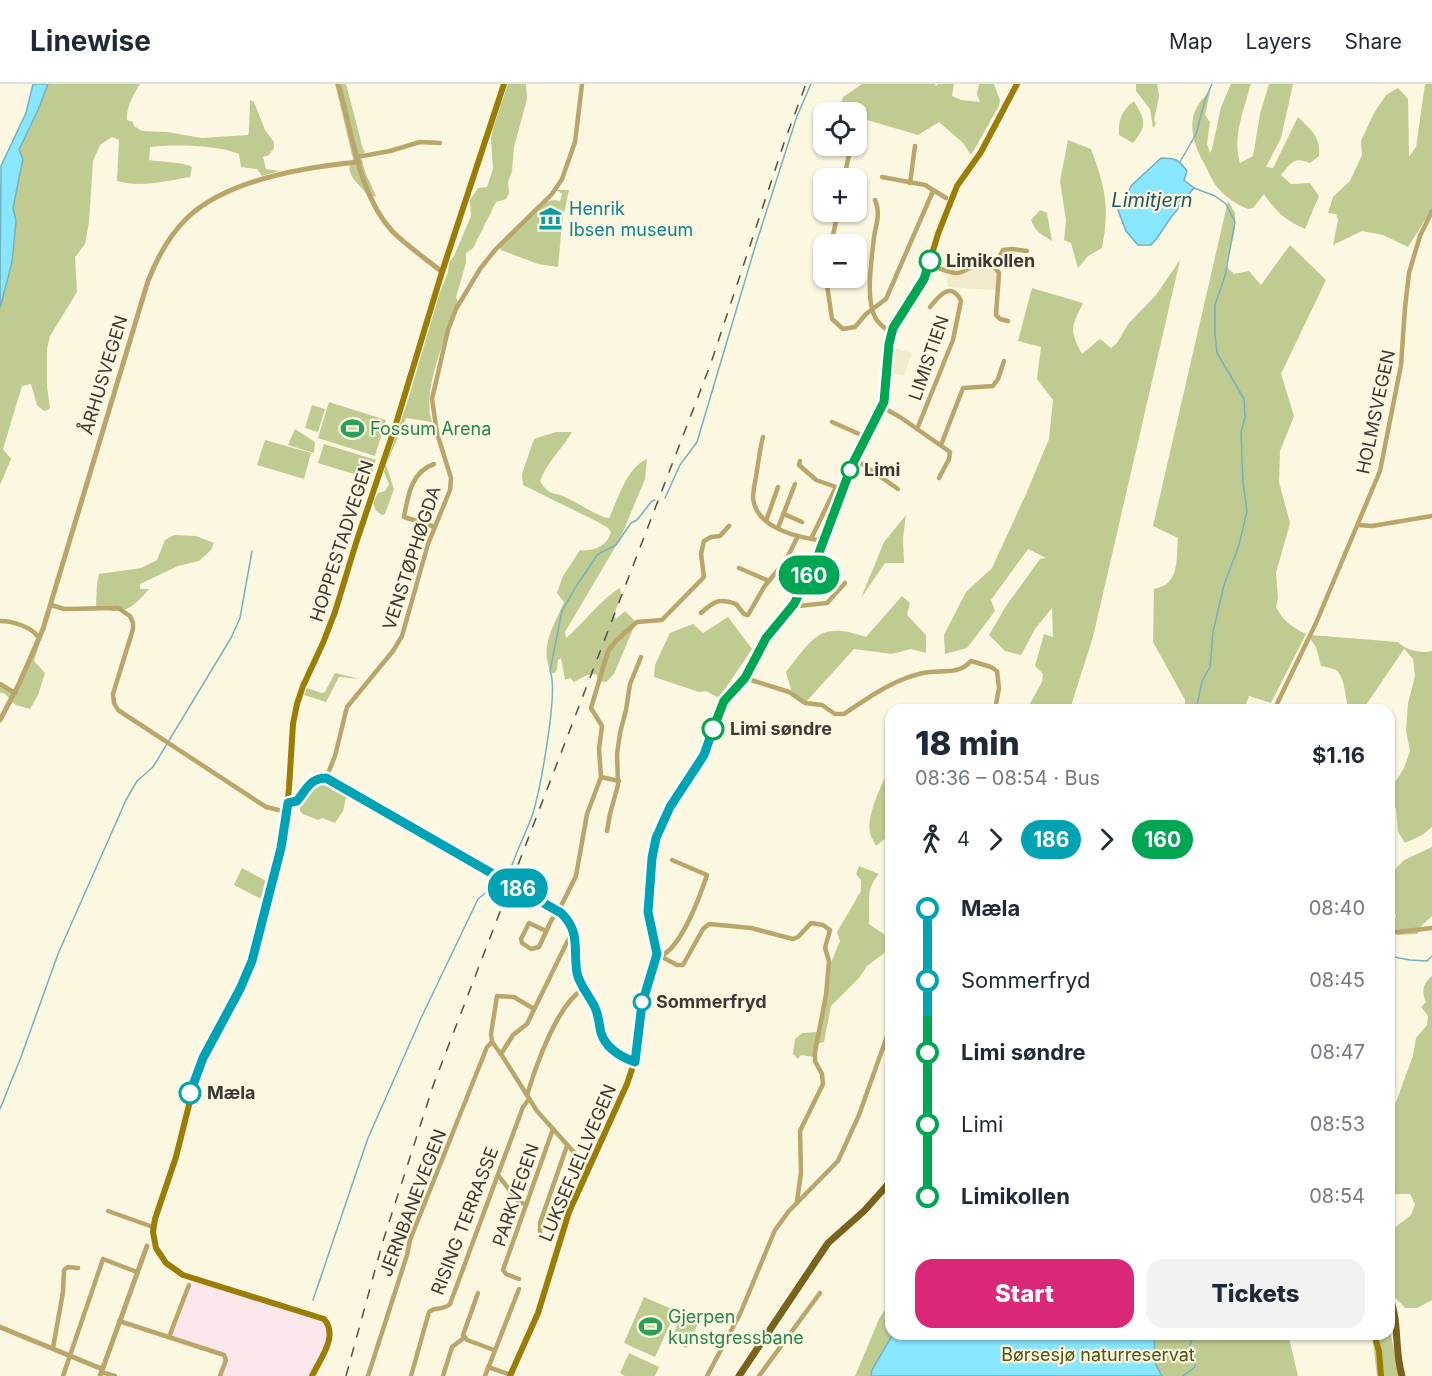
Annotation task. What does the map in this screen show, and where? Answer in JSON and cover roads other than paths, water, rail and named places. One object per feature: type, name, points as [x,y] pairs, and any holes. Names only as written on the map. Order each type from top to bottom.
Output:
[{"type":"main road","name":"HOPPESTADVEGEN","points":[[153,1229],[176,1157],[197,1073],[252,961],[281,848],[288,803],[291,737],[297,704],[305,679],[335,612],[504,84]]},
{"type":"main road","name":"LUKSEFJELLVEGEN","points":[[511,1376],[534,1324],[565,1222],[635,1062],[642,1004],[659,957],[648,912],[652,858],[656,838],[670,807],[707,749],[722,705],[745,678],[766,638],[794,604],[825,541],[839,487],[882,406],[886,394],[891,333],[898,318],[924,279],[940,226],[957,186],[981,152],[1017,84]]},
{"type":"main road","points":[[739,1376],[824,1247],[836,1233],[869,1207],[885,1188]]},
{"type":"main road","points":[[153,1229],[156,1248],[163,1259],[183,1275],[324,1319],[330,1326],[330,1336],[312,1376]]},
{"type":"main road","points":[[1395,1315],[1398,1359],[1402,1376]]},
{"type":"main road","points":[[1376,1340],[1381,1376]]},
{"type":"street","points":[[338,84],[367,188],[384,219],[393,231],[442,272]]},
{"type":"street","name":"VENSTØPHØGDA","points":[[326,778],[335,756],[347,707],[393,651],[402,636],[428,544],[448,498],[451,484],[433,413],[432,399],[448,330],[461,301],[480,269],[495,250],[552,194],[562,179],[575,142],[582,84]]},
{"type":"street","points":[[358,159],[420,142],[441,143]]},
{"type":"street","points":[[910,183],[915,146]]},
{"type":"street","name":"ÅRHUSVEGEN","points":[[0,720],[15,693],[43,628],[148,281],[168,241],[185,220],[196,211],[231,192],[290,171],[358,159]]},
{"type":"street","points":[[882,177],[924,185],[946,198]]},
{"type":"street","points":[[827,288],[832,319],[839,327],[848,329],[855,327],[886,299],[933,191]]},
{"type":"street","points":[[875,200],[878,215],[871,270],[870,301],[878,322],[891,333]]},
{"type":"street","name":"HOLMSVEGEN","points":[[1277,704],[1299,660],[1358,525],[1383,459],[1401,364],[1409,273],[1420,236],[1432,211]]},
{"type":"street","points":[[994,267],[1003,250],[1027,251]]},
{"type":"street","points":[[929,265],[959,274],[978,263],[994,267],[999,273],[996,315],[1008,321]]},
{"type":"street","name":"LIMISTIEN","points":[[917,429],[953,340],[961,301],[952,292],[945,292],[930,307]]},
{"type":"street","points":[[941,445],[963,388],[993,386],[1004,361]]},
{"type":"street","points":[[882,406],[951,454],[939,478]]},
{"type":"street","points":[[832,422],[866,437]]},
{"type":"street","points":[[763,437],[753,495],[758,513],[778,528],[798,536],[825,541]]},
{"type":"street","points":[[855,459],[898,489]]},
{"type":"street","points":[[800,461],[798,465],[816,480],[839,487],[811,539]]},
{"type":"street","points":[[434,464],[424,469],[413,482],[404,518],[435,527]]},
{"type":"street","points":[[778,528],[796,486]]},
{"type":"street","points":[[766,521],[778,487]]},
{"type":"street","points":[[784,514],[802,522]]},
{"type":"street","points":[[1358,525],[1371,526],[1432,516]]},
{"type":"street","points":[[546,931],[529,924],[521,939],[522,944],[531,949],[537,949],[576,876],[586,814],[601,777],[599,749],[602,726],[591,708],[608,651],[637,622],[658,621],[667,616],[704,577],[701,554],[704,541],[720,536],[729,526]]},
{"type":"street","points":[[701,613],[717,601],[736,604],[744,614],[748,615],[769,581],[786,560],[798,536]]},
{"type":"street","points":[[739,568],[769,581]]},
{"type":"street","points":[[794,604],[799,606],[827,603],[845,583]]},
{"type":"street","points":[[51,605],[64,609],[118,608],[130,616],[133,628],[115,684],[114,703],[122,714],[266,807],[287,812]]},
{"type":"street","points":[[0,621],[9,621],[35,632],[39,639]]},
{"type":"street","points":[[35,632],[43,628]]},
{"type":"street","points":[[607,831],[619,781],[617,754],[620,733],[630,684],[641,657]]},
{"type":"street","points":[[745,678],[789,692],[801,702],[822,705],[831,712],[844,714],[898,681],[921,673],[962,669],[971,661],[997,671],[999,688],[996,704]]},
{"type":"street","points":[[0,684],[15,693]]},
{"type":"street","points":[[601,777],[619,781]]},
{"type":"street","points":[[288,803],[297,801],[313,781],[326,778],[557,911],[572,924],[578,974],[583,989],[597,1011],[605,1040],[615,1051],[635,1062]]},
{"type":"street","points":[[672,860],[707,875],[690,917],[676,942],[659,957],[677,965],[683,965],[703,929],[709,924],[751,928],[793,939],[798,937],[811,923],[828,927],[830,933],[825,948],[829,962],[815,1052],[815,1061],[822,1074],[823,1084],[800,1131],[801,1173],[797,1201]]},
{"type":"street","points":[[1395,932],[1432,928]]},
{"type":"street","points":[[501,1054],[513,1035],[527,1024],[573,930]]},
{"type":"street","name":"RISING TERRASSE","points":[[411,1376],[429,1312],[433,1309],[445,1308],[450,1304],[528,1097],[536,1064],[571,998],[583,989]]},
{"type":"street","points":[[534,1009],[514,997],[497,996],[491,1034],[492,1042],[553,1130],[588,1168]]},
{"type":"street","name":"JERNBANEVEGEN","points":[[368,1376],[410,1240],[487,1047],[492,1042]]},
{"type":"street","points":[[707,1376],[743,1308],[771,1237],[797,1201],[838,1161],[859,1115],[885,1042]]},
{"type":"street","name":"PARKVEGEN","points":[[519,1279],[506,1274],[503,1270],[553,1130]]},
{"type":"street","points":[[540,1234],[543,1212],[567,1146]]},
{"type":"street","points":[[498,1175],[518,1201],[526,1205]]},
{"type":"street","points":[[108,1211],[153,1229]]},
{"type":"street","points":[[101,1372],[147,1246]]},
{"type":"street","points":[[63,1376],[103,1259],[137,1272]]},
{"type":"street","points":[[53,1348],[63,1292],[64,1270],[68,1267],[78,1268]]},
{"type":"street","points":[[169,1337],[189,1285]]},
{"type":"street","points":[[485,1376],[519,1289]]},
{"type":"street","points":[[464,1338],[463,1333],[478,1293]]},
{"type":"street","points":[[759,1376],[820,1293]]},
{"type":"street","points":[[119,1321],[224,1354],[226,1360],[220,1376]]},
{"type":"street","points":[[0,1327],[53,1348],[101,1372],[115,1376]]},
{"type":"street","points":[[464,1338],[494,1350]]},
{"type":"street","points":[[443,1376],[452,1347],[464,1338]]},
{"type":"street","points":[[488,1367],[511,1376]]},
{"type":"water","points":[[33,84],[48,84],[19,150],[23,159],[13,208],[16,221],[12,262],[0,308],[1,166],[26,113]]},
{"type":"water","name":"Limitjern","points":[[1161,158],[1179,162],[1187,171],[1184,180],[1194,188],[1178,202],[1178,209],[1151,245],[1138,245],[1126,231],[1118,210],[1132,185]]},
{"type":"water","points":[[890,1340],[1154,1340],[1155,1363],[1162,1376],[871,1376],[872,1370]]},
{"type":"waterway","points":[[665,498],[680,465],[697,442],[755,247],[797,116],[811,84]]},
{"type":"waterway","points":[[1180,162],[1196,134],[1212,84]]},
{"type":"waterway","points":[[1194,188],[1215,196],[1226,204],[1235,222],[1225,276],[1215,305],[1215,334],[1217,353],[1244,399],[1245,417],[1241,432],[1243,483],[1247,511],[1239,545],[1224,585],[1213,632],[1210,667],[1202,681],[1197,704]]},
{"type":"waterway","points":[[509,874],[533,813],[540,784],[552,698],[550,671],[562,611],[598,554],[616,545],[631,523],[637,520],[655,500]]},
{"type":"waterway","points":[[0,1109],[58,954],[126,800],[137,781],[153,767],[231,638],[240,618],[252,551]]},
{"type":"waterway","points":[[313,1300],[368,1138],[422,1016],[478,899],[488,891],[496,889]]},
{"type":"waterway","points":[[1395,957],[1427,961],[1432,956]]},
{"type":"waterway","points":[[1183,1376],[1195,1367],[1194,1356],[1188,1353],[1192,1340]]},
{"type":"railway","points":[[346,1376],[383,1241],[433,1086],[711,363],[785,140],[806,84]]},
{"type":"place","name":"Henrik Ibsen museum","points":[[551,219]]},
{"type":"place","name":"Limikollen","points":[[930,261]]},
{"type":"place","name":"Fossum Arena","points":[[352,429]]},
{"type":"place","name":"Limi","points":[[850,470]]},
{"type":"place","name":"Limi søndre","points":[[713,729]]},
{"type":"place","name":"Sommerfryd","points":[[642,1002]]},
{"type":"place","name":"Mæla","points":[[190,1093]]},
{"type":"place","name":"Gjerpen kunstgressbane","points":[[650,1327]]},
{"type":"park label","name":"Børsesjø naturreservat","points":[[1098,1355]]}]
